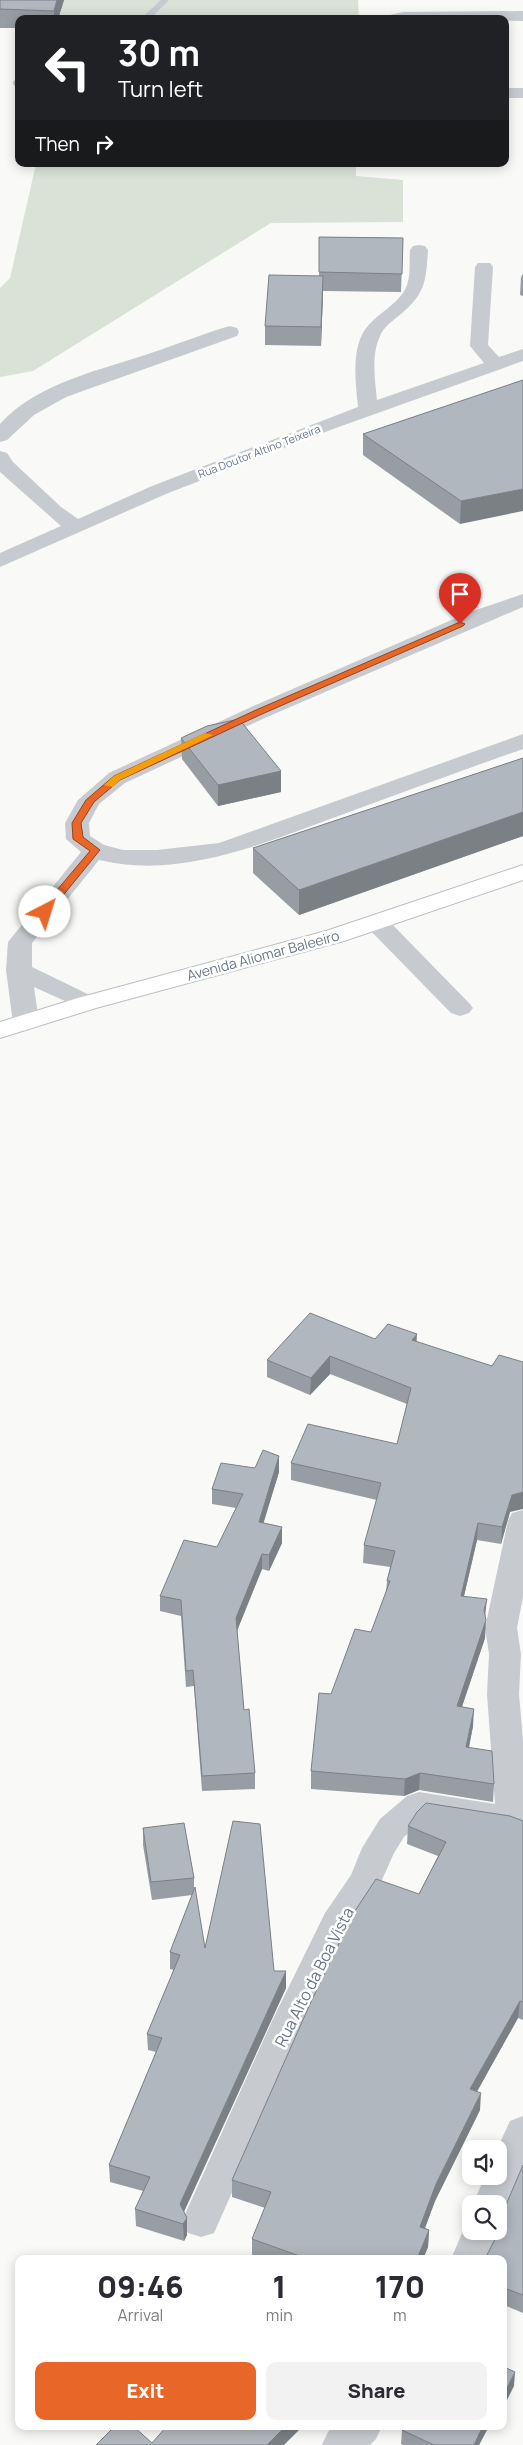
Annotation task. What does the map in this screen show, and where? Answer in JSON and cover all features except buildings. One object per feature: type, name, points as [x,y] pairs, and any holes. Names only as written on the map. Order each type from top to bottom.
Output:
[{"type":"main road","name":"Avenida Aliomar Baleeiro","points":[[0,1030],[86,1003],[265,955],[376,922],[523,872]]},
{"type":"street","points":[[509,16],[523,16]]},
{"type":"street","points":[[509,93],[523,93]]},
{"type":"street","points":[[368,410],[366,389],[370,336],[378,325],[411,294],[416,284],[419,250]]},
{"type":"street","points":[[484,267],[479,346],[496,365]]},
{"type":"street","points":[[0,436],[10,423],[31,407],[58,392],[230,332]]},
{"type":"street","name":"Rua Doutor Altino Teixeira","points":[[0,561],[159,490],[368,410],[523,355]]},
{"type":"street","points":[[0,457],[4,465],[54,511],[76,527]]},
{"type":"street","points":[[523,600],[478,616],[259,712],[117,778],[90,800],[77,823],[78,839],[95,850],[127,858],[174,856],[223,849],[523,741]]},
{"type":"street","points":[[26,1023],[19,970],[20,942],[95,850]]},
{"type":"street","points":[[376,922],[460,1008]]},
{"type":"street","points":[[19,970],[86,1003]]},
{"type":"street","points":[[518,1822],[503,1694],[505,1654],[501,1628],[523,1521]]},
{"type":"street","name":"Rua Alto da Boa Vista","points":[[201,2221],[290,2021],[337,1923],[365,1881],[379,1848],[392,1828],[419,1805],[518,1822]]},
{"type":"street","points":[[496,2195],[523,2132]]},
{"type":"street","points":[[472,2255],[477,2240]]},
{"type":"street","points":[[342,2445],[358,2430]]},
{"type":"shaded area","points":[[64,0],[358,0],[359,15],[59,15]]},
{"type":"shaded area","points":[[35,167],[356,167],[356,176],[403,180],[403,222],[271,223],[33,371],[0,377],[0,288],[10,278]]},
{"type":"waterway","points":[[149,15],[165,0]]},
{"type":"slow traffic","points":[[109,785],[117,778],[208,735]]},
{"type":"route","points":[[45,912],[95,850],[78,839],[77,823],[90,800],[117,778],[259,712],[460,624]]}]
